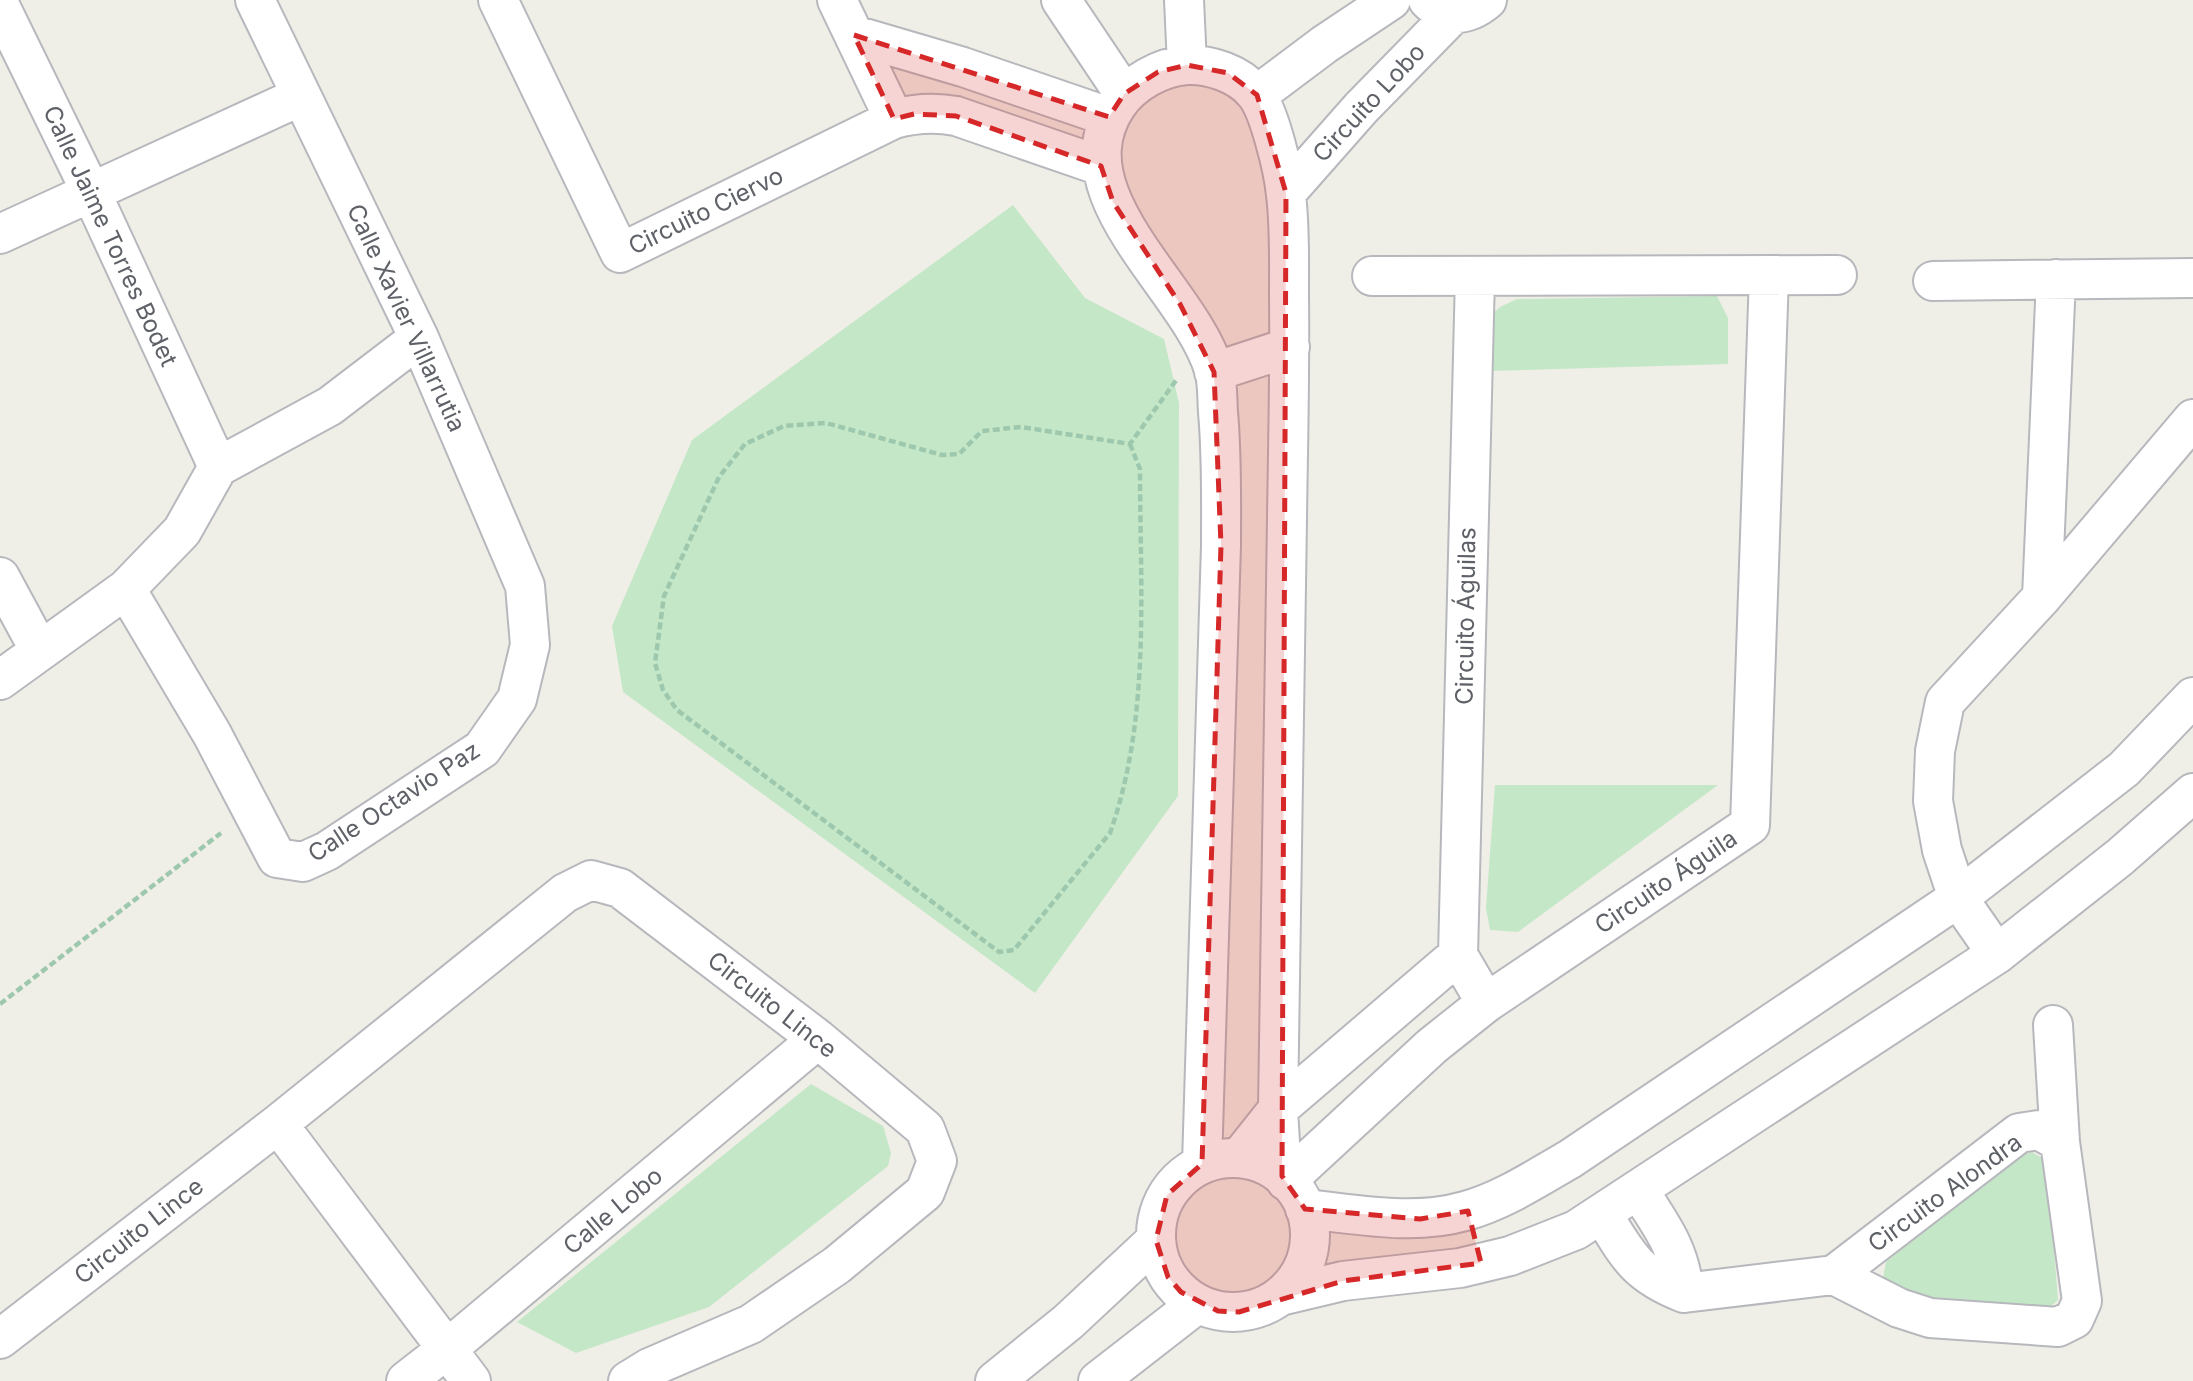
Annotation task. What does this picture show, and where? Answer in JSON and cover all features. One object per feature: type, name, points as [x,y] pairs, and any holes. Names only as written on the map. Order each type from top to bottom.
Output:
[{"type":"street","name":"Calle Xavier Villarrutia","points":[[255,0],[419,338],[525,586],[530,645]]},
{"type":"street","name":"Circuito Ciervo","points":[[498,0],[620,253],[894,119],[914,114],[956,116],[1101,166]]},
{"type":"street","points":[[837,0],[894,119]]},
{"type":"street","points":[[1061,0],[1117,106]]},
{"type":"street","points":[[1184,0],[1187,65]]},
{"type":"street","points":[[1257,95],[1325,44],[1391,0]]},
{"type":"street","name":"Circuito Lobo","points":[[1286,193],[1456,5]]},
{"type":"street","name":"Calle Jaime Torres Bodet","points":[[0,6],[92,192],[219,467]]},
{"type":"street","points":[[854,35],[963,67],[1117,106]]},
{"type":"street","points":[[1202,1164],[1222,453],[1208,358],[1180,304],[1153,268],[1113,202],[1101,166],[1101,140],[1117,106],[1136,84],[1158,72],[1187,65],[1215,69],[1244,82],[1257,95],[1270,124],[1286,193],[1290,347],[1278,1109],[1291,1188],[1310,1233],[1307,1257],[1296,1279],[1280,1296],[1261,1307],[1239,1312],[1218,1311],[1197,1304],[1168,1278],[1156,1240],[1158,1216],[1167,1195],[1182,1177],[1202,1164],[1220,1159],[1240,1158],[1262,1164],[1291,1188],[1420,1219],[1468,1211],[1516,1189],[1570,1159],[1958,898],[2124,769],[2193,696]]},
{"type":"street","points":[[0,234],[301,96]]},
{"type":"street","name":"Circuito Águila","points":[[1291,1188],[1433,1046],[1486,1003],[1750,825],[1769,275]]},
{"type":"street","points":[[1372,276],[1837,275]]},
{"type":"street","name":"Circuito Águilas","points":[[1458,955],[1475,276]]},
{"type":"street","points":[[1933,281],[2193,278]]},
{"type":"street","points":[[2042,597],[2056,279]]},
{"type":"street","points":[[0,680],[126,589],[182,531],[219,467],[330,406],[419,338]]},
{"type":"street","points":[[1208,358],[1290,347]]},
{"type":"street","points":[[1997,954],[1958,898],[1942,850],[1933,801],[1935,751],[1945,702],[2042,597],[2193,419]]},
{"type":"street","points":[[0,577],[40,651]]},
{"type":"street","points":[[126,589],[194,703],[252,809]]},
{"type":"street","name":"Calle Octavio Paz","points":[[252,809],[277,858],[303,862],[327,851],[482,749],[517,699],[530,645]]},
{"type":"street","points":[[1280,1296],[1343,1281],[1460,1268],[1541,1245],[1576,1230],[1997,954],[2120,858],[2193,793]]},
{"type":"street","name":"Circuito Lince","points":[[0,1339],[278,1124],[565,893],[591,880],[620,888],[818,1039],[925,1129],[937,1161],[925,1192],[837,1265],[751,1324],[649,1368],[628,1381]]},
{"type":"street","points":[[1240,1158],[1278,1109],[1458,955],[1486,1003]]},
{"type":"street","name":"Circuito Alondra","points":[[2053,1025],[2060,1142],[2082,1301],[2074,1319],[2058,1327],[1930,1318],[1899,1308],[1834,1275],[2019,1133],[2039,1130],[2060,1142]]},
{"type":"street","name":"Calle Lobo","points":[[406,1381],[818,1039]]},
{"type":"street","points":[[278,1124],[471,1381]]},
{"type":"street","points":[[1639,1191],[1677,1253],[1684,1293]]},
{"type":"street","points":[[1468,1211],[1481,1263]]},
{"type":"street","points":[[1603,1214],[1631,1261],[1665,1286],[1684,1293],[1834,1275]]},
{"type":"street","points":[[995,1381],[1068,1322],[1156,1240]]},
{"type":"street","points":[[1098,1381],[1197,1304]]},
{"type":"path","points":[[1130,444],[1208,358]]},
{"type":"path","points":[[825,423],[942,455],[959,454],[982,431],[1021,427],[1130,444],[1140,469],[1139,683],[1136,730],[1121,798],[1110,833],[1014,950],[999,951],[988,943],[677,710],[663,690],[655,663],[664,596],[719,477],[745,444],[784,426],[825,423]]},
{"type":"path","points":[[0,1004],[252,809]]},
{"type":"highlighted area","points":[[854,35],[1109,117],[1124,94],[1158,72],[1187,65],[1228,73],[1257,95],[1286,193],[1282,1176],[1305,1209],[1420,1219],[1468,1211],[1481,1263],[1343,1281],[1239,1312],[1218,1311],[1181,1292],[1168,1277],[1156,1240],[1167,1195],[1202,1164],[1221,545],[1214,372],[1180,304],[1113,202],[1101,166],[956,116],[914,114],[894,119]]},
{"type":"green space","points":[[1013,205],[1085,298],[1164,339],[1179,403],[1178,796],[1035,993],[623,692],[612,626],[692,440]]},
{"type":"green space","points":[[1717,296],[1728,318],[1728,364],[1489,371],[1488,318],[1500,307],[1517,299]]},
{"type":"green space","points":[[1495,785],[1718,785],[1518,932],[1490,930],[1486,908]]},
{"type":"green space","points":[[811,1084],[883,1126],[891,1153],[888,1166],[709,1307],[576,1353],[517,1322]]},
{"type":"green space","points":[[2032,1152],[2047,1161],[2058,1300],[2046,1311],[1928,1304],[1883,1278],[1886,1262],[2011,1159]]}]
